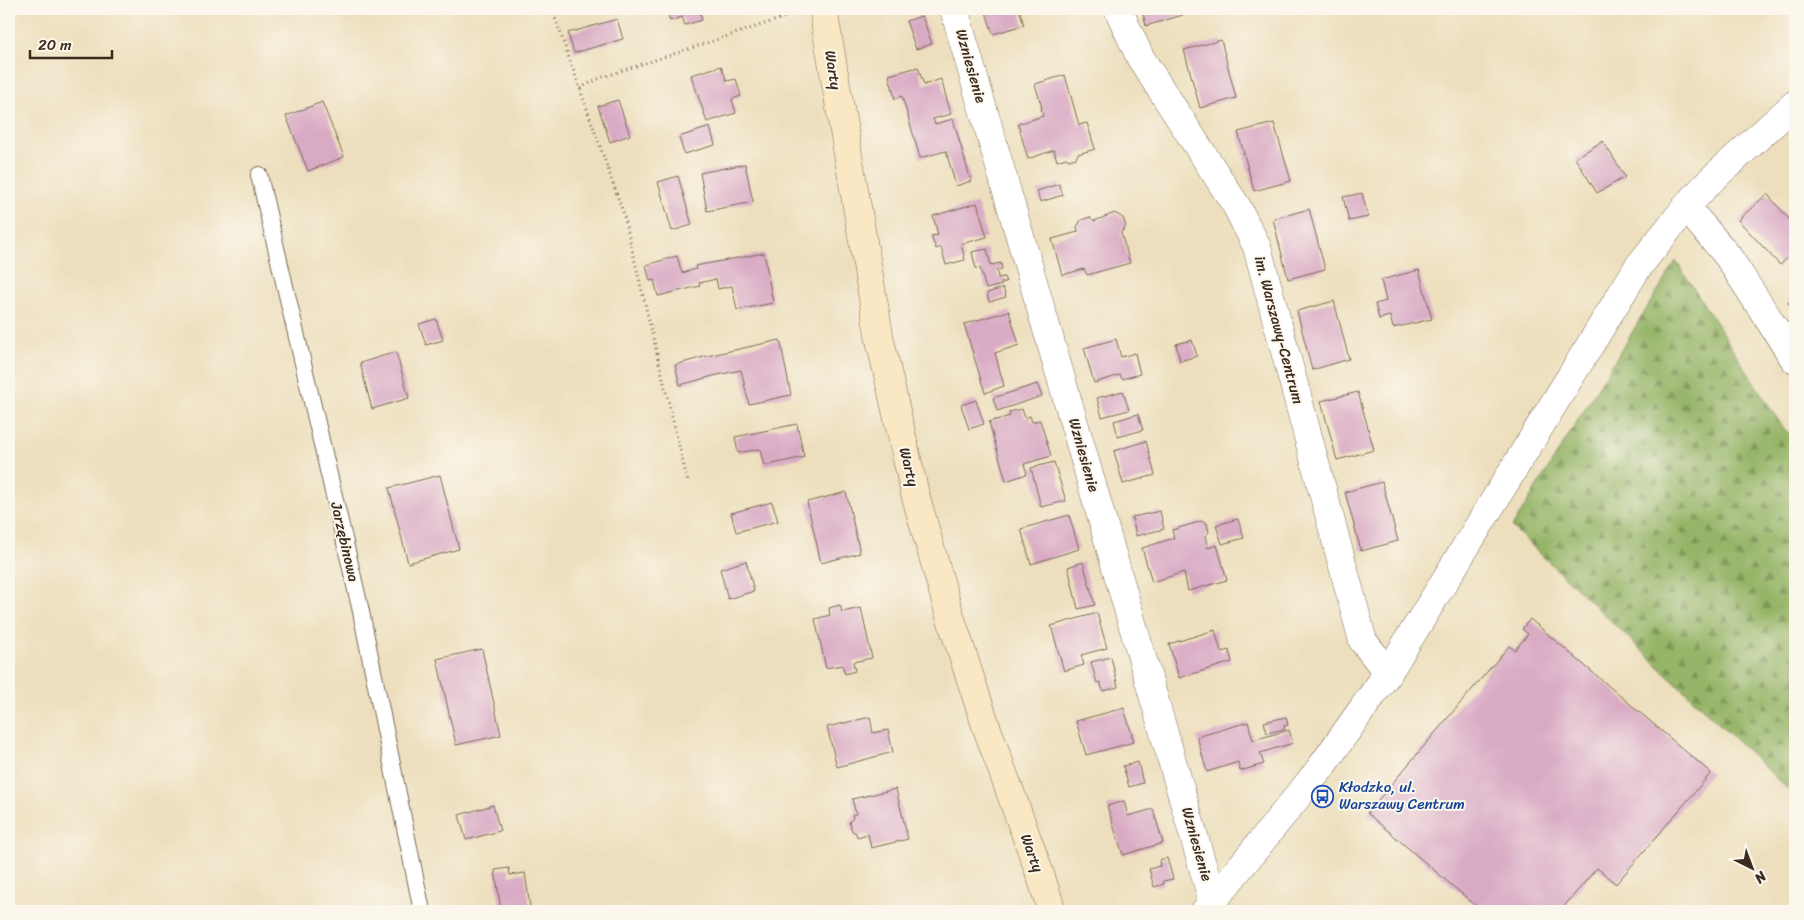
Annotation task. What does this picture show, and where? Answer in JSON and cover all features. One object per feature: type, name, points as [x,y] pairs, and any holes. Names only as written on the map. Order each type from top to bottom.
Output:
[{"type":"main road","name":"Warty","points":[[813,10],[880,340],[915,494],[950,616],[983,717],[1052,911]]},
{"type":"street","name":"Wzniesienie","points":[[954,9],[1209,906]]},
{"type":"street","name":"im. Warszawy-Centrum","points":[[1118,9],[1140,57],[1238,207],[1257,246],[1362,640],[1388,673]]},
{"type":"street","points":[[1209,906],[1319,770],[1388,673],[1638,267],[1686,207],[1710,181],[1795,104]]},
{"type":"street","points":[[1686,207],[1727,255],[1795,360]]},
{"type":"lane","name":"Jarzębinowa","points":[[259,175],[358,598],[422,911]]},
{"type":"path","points":[[552,9],[623,212],[688,483]]},
{"type":"path","points":[[580,88],[600,78],[813,10]]},
{"type":"green space","points":[[1676,261],[1782,426],[1795,440],[1795,796],[1512,527]]},
{"type":"building","points":[[667,9],[708,9],[700,12],[702,20],[685,25],[682,17],[670,21]]},
{"type":"building","points":[[985,9],[1019,9],[1024,25],[993,34]]},
{"type":"building","points":[[1142,9],[1181,9],[1183,15],[1146,26]]},
{"type":"building","points":[[922,16],[932,44],[916,49],[906,21]]},
{"type":"building","points":[[617,19],[623,39],[574,53],[568,33]]},
{"type":"building","points":[[1221,40],[1236,98],[1200,108],[1184,50]]},
{"type":"building","points":[[721,66],[727,81],[736,79],[741,96],[732,99],[736,113],[707,122],[691,75]]},
{"type":"building","points":[[918,67],[924,85],[941,79],[951,114],[933,119],[935,124],[953,119],[971,181],[956,186],[946,151],[920,158],[902,96],[895,99],[889,75]]},
{"type":"building","points":[[1065,75],[1079,125],[1087,123],[1095,149],[1078,154],[1076,158],[1069,160],[1066,158],[1057,161],[1054,150],[1028,159],[1018,124],[1043,116],[1035,84]]},
{"type":"building","points":[[618,100],[630,135],[610,142],[598,106]]},
{"type":"building","points":[[322,102],[344,157],[308,171],[286,116]]},
{"type":"building","points":[[1274,123],[1291,181],[1254,191],[1238,132]]},
{"type":"building","points":[[710,127],[715,145],[684,154],[679,137]]},
{"type":"building","points":[[1603,141],[1625,177],[1597,193],[1575,158]]},
{"type":"building","points":[[745,164],[753,202],[707,211],[700,173]]},
{"type":"building","points":[[678,176],[692,225],[672,231],[658,182]]},
{"type":"building","points":[[1059,184],[1063,195],[1040,202],[1037,191]]},
{"type":"building","points":[[1362,193],[1368,217],[1349,221],[1343,197]]},
{"type":"building","points":[[1767,194],[1795,226],[1795,251],[1780,265],[1738,220]]},
{"type":"building","points":[[977,203],[987,237],[961,244],[965,260],[946,265],[941,247],[936,249],[931,236],[938,235],[933,216]]},
{"type":"building","points":[[1309,209],[1325,269],[1288,279],[1273,219]]},
{"type":"building","points":[[1115,213],[1123,218],[1126,226],[1121,233],[1130,263],[1087,275],[1084,269],[1062,275],[1052,239],[1078,232],[1077,227],[1081,220],[1090,217],[1094,221]]},
{"type":"building","points":[[987,249],[991,265],[1001,263],[1002,269],[997,270],[998,278],[1004,277],[1006,282],[1001,283],[1002,285],[986,289],[980,268],[976,269],[972,252]]},
{"type":"building","points":[[764,253],[773,303],[737,310],[732,286],[718,289],[716,279],[699,283],[700,286],[658,296],[654,280],[650,281],[646,265],[677,256],[682,273],[696,269],[695,266]]},
{"type":"building","points":[[1419,270],[1432,319],[1393,328],[1390,316],[1379,319],[1375,304],[1386,301],[1381,280]]},
{"type":"building","points":[[1003,288],[1006,297],[989,302],[987,293]]},
{"type":"building","points":[[1795,296],[1795,311],[1788,303]]},
{"type":"building","points":[[1334,301],[1349,359],[1312,370],[1297,311]]},
{"type":"building","points":[[1009,311],[1019,345],[995,353],[1004,386],[985,393],[964,324]]},
{"type":"building","points":[[436,319],[443,340],[426,345],[419,324]]},
{"type":"building","points":[[1116,339],[1121,357],[1135,353],[1140,374],[1122,379],[1120,375],[1094,383],[1084,348]]},
{"type":"building","points":[[780,340],[791,395],[749,404],[741,370],[680,385],[675,365]]},
{"type":"building","points":[[1192,340],[1197,356],[1180,361],[1176,344]]},
{"type":"building","points":[[396,352],[409,398],[372,409],[360,363]]},
{"type":"building","points":[[1037,384],[1042,396],[997,411],[993,398]]},
{"type":"building","points":[[1123,391],[1129,410],[1102,417],[1097,398]]},
{"type":"building","points":[[1358,392],[1374,450],[1337,460],[1321,401]]},
{"type":"building","points":[[976,400],[984,424],[969,429],[961,405]]},
{"type":"building","points":[[1022,409],[1025,418],[1030,416],[1032,422],[1040,420],[1051,456],[1024,464],[1027,474],[1006,481],[989,422],[1010,416],[1009,412]]},
{"type":"building","points":[[1138,414],[1143,430],[1118,437],[1114,421]]},
{"type":"building","points":[[797,424],[804,457],[764,466],[760,449],[738,453],[735,437]]},
{"type":"building","points":[[1146,441],[1155,475],[1123,484],[1114,451]]},
{"type":"building","points":[[1054,462],[1066,501],[1041,507],[1031,468]]},
{"type":"building","points":[[440,475],[459,549],[408,563],[389,488]]},
{"type":"building","points":[[1382,482],[1398,541],[1361,551],[1345,492]]},
{"type":"building","points":[[846,492],[860,553],[821,563],[807,502]]},
{"type":"building","points":[[772,502],[778,521],[736,532],[731,513]]},
{"type":"building","points":[[1160,511],[1164,529],[1136,536],[1132,517]]},
{"type":"building","points":[[1069,515],[1079,549],[1031,564],[1021,529]]},
{"type":"building","points":[[1238,519],[1244,538],[1222,544],[1216,525]]},
{"type":"building","points":[[1202,521],[1207,523],[1209,532],[1205,536],[1208,548],[1217,545],[1227,580],[1188,591],[1184,572],[1152,582],[1142,548],[1174,538],[1172,530]]},
{"type":"building","points":[[746,561],[754,591],[728,599],[720,569]]},
{"type":"building","points":[[1083,562],[1095,605],[1078,609],[1068,567]]},
{"type":"building","points":[[840,605],[842,612],[861,608],[872,658],[853,662],[855,671],[845,674],[842,665],[826,668],[815,619],[830,615],[829,608]]},
{"type":"building","points":[[1097,613],[1107,648],[1081,655],[1084,665],[1064,671],[1051,626]]},
{"type":"building","points":[[1530,619],[1711,773],[1616,884],[1597,868],[1560,911],[1482,911],[1367,813],[1509,646],[1515,650],[1528,634],[1522,629]]},
{"type":"building","points":[[1215,630],[1221,652],[1229,650],[1232,662],[1179,678],[1169,644]]},
{"type":"building","points":[[482,649],[501,735],[456,745],[437,659]]},
{"type":"building","points":[[1111,657],[1118,687],[1103,691],[1100,682],[1097,683],[1091,662]]},
{"type":"building","points":[[1124,708],[1134,742],[1086,755],[1076,721]]},
{"type":"building","points":[[870,717],[873,733],[888,730],[893,752],[837,767],[827,727]]},
{"type":"building","points":[[1286,717],[1288,725],[1284,726],[1285,729],[1267,733],[1264,722]]},
{"type":"building","points":[[1248,722],[1253,740],[1289,730],[1293,743],[1260,753],[1264,764],[1240,771],[1238,762],[1207,772],[1197,737]]},
{"type":"building","points":[[1138,762],[1143,783],[1129,787],[1123,766]]},
{"type":"building","points":[[896,789],[908,839],[871,848],[868,834],[857,837],[856,833],[852,831],[849,822],[853,818],[852,815],[856,814],[852,799]]},
{"type":"building","points":[[1124,801],[1128,816],[1153,809],[1163,843],[1123,855],[1107,806]]},
{"type":"building","points":[[493,805],[500,831],[466,840],[459,815]]},
{"type":"building","points":[[1167,858],[1173,879],[1163,881],[1164,884],[1154,887],[1149,869],[1160,866],[1159,860]]},
{"type":"building","points":[[509,868],[510,875],[525,873],[530,907],[501,911],[495,870]]},
{"type":"place","name":"Kłodzko, ul. Warszawy Centrum","points":[[1323,796]]}]
